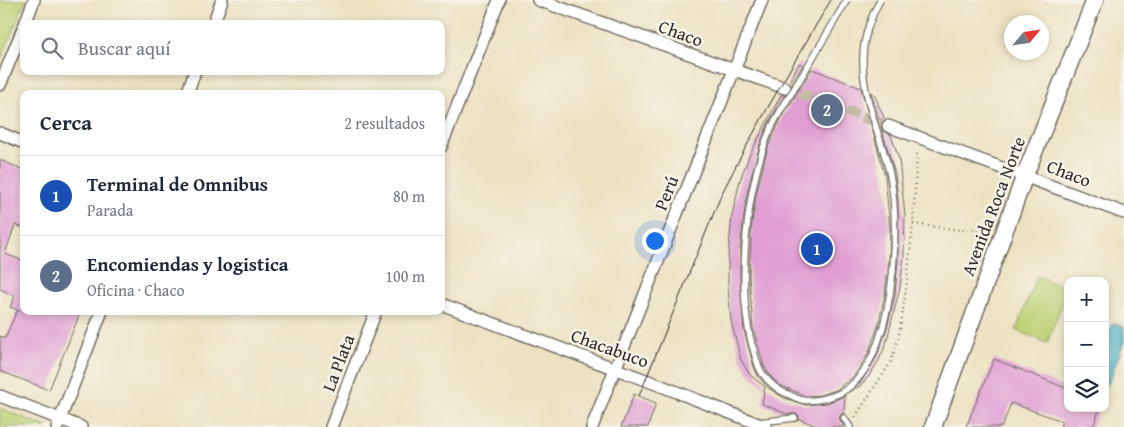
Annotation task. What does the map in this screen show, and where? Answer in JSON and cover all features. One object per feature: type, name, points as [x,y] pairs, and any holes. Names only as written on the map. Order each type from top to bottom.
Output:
[{"type":"main road","name":"Avenida Roca Norte","points":[[933,427],[1025,175],[1095,0]]},
{"type":"street","points":[[26,20],[34,0]]},
{"type":"street","points":[[214,20],[222,0]]},
{"type":"street","points":[[445,137],[499,0]]},
{"type":"street","name":"Chaco","points":[[538,0],[785,88]]},
{"type":"street","name":"Perú","points":[[592,427],[762,0]]},
{"type":"street","points":[[0,85],[20,35]]},
{"type":"street","points":[[188,90],[194,75]]},
{"type":"street","name":"Chaco","points":[[888,126],[1124,213]]},
{"type":"street","points":[[0,134],[20,142]]},
{"type":"street","name":"Chacabuco","points":[[445,305],[615,368],[766,427]]},
{"type":"street","points":[[59,423],[100,315]]},
{"type":"street","name":"La Plata","points":[[331,427],[374,315]]},
{"type":"street","points":[[0,396],[59,423],[81,427]]},
{"type":"lane","points":[[847,0],[777,116],[765,143],[755,175],[748,223],[745,310],[760,372],[779,392],[803,400],[838,394],[852,384],[873,355],[880,339],[889,304],[893,264],[894,203],[884,152],[865,85],[863,65],[864,44],[868,27],[880,0]]},
{"type":"lane","points":[[754,422],[796,418]]},
{"type":"lane","points":[[844,418],[850,427]]},
{"type":"path","points":[[913,224],[960,230],[1006,227]]},
{"type":"green space","points":[[0,0],[26,0],[0,61]]},
{"type":"green space","points":[[1037,276],[1064,287],[1064,299],[1047,343],[1016,330]]},
{"type":"green space","points":[[0,408],[47,427],[0,427]]},
{"type":"water","points":[[1113,323],[1124,327],[1124,342],[1109,382],[1109,367],[1109,332]]},
{"type":"building","points":[[799,63],[803,65],[791,84],[789,82]]},
{"type":"building","points":[[812,69],[861,88],[885,176],[890,228],[885,294],[878,326],[868,354],[854,376],[836,390],[820,395],[806,396],[780,385],[771,377],[764,366],[753,328],[749,276],[752,222],[756,195],[768,147],[782,117]]},
{"type":"building","points":[[871,92],[874,94],[885,120],[881,126]]},
{"type":"building","points":[[781,95],[785,95],[770,120],[760,144],[747,193],[740,248],[744,330],[754,367],[758,376],[767,387],[784,398],[806,405],[827,403],[845,395],[844,413],[839,418],[844,427],[819,427],[799,419],[799,416],[796,414],[787,414],[762,404],[765,387],[750,375],[741,360],[731,321],[728,258],[732,216],[740,180],[749,156]]},
{"type":"building","points":[[882,130],[891,135],[899,159],[905,216],[904,256],[900,287],[886,344],[879,360],[860,386],[848,392],[861,382],[876,358],[887,328],[895,295],[898,261],[898,198],[895,174]]},
{"type":"building","points":[[0,160],[20,168],[20,227],[15,225],[5,254],[20,260],[20,311],[10,307],[15,296],[0,289]]},
{"type":"building","points":[[17,311],[20,311],[20,315],[79,315],[49,390],[0,371],[0,336],[5,338]]},
{"type":"building","points":[[994,359],[1064,387],[1064,412],[1099,412],[1093,427],[1060,427],[1062,421],[1011,403],[1002,427],[966,427]]},
{"type":"building","points":[[634,394],[656,403],[648,427],[621,427]]},
{"type":"tunnel","points":[[785,88],[888,126]]},
{"type":"tram line","points":[[639,396],[722,193],[761,120],[831,0]]},
{"type":"place","name":"Encomiendas y logistica","points":[[827,110]]},
{"type":"place","name":"Terminal de Omnibus","points":[[817,249]]}]
